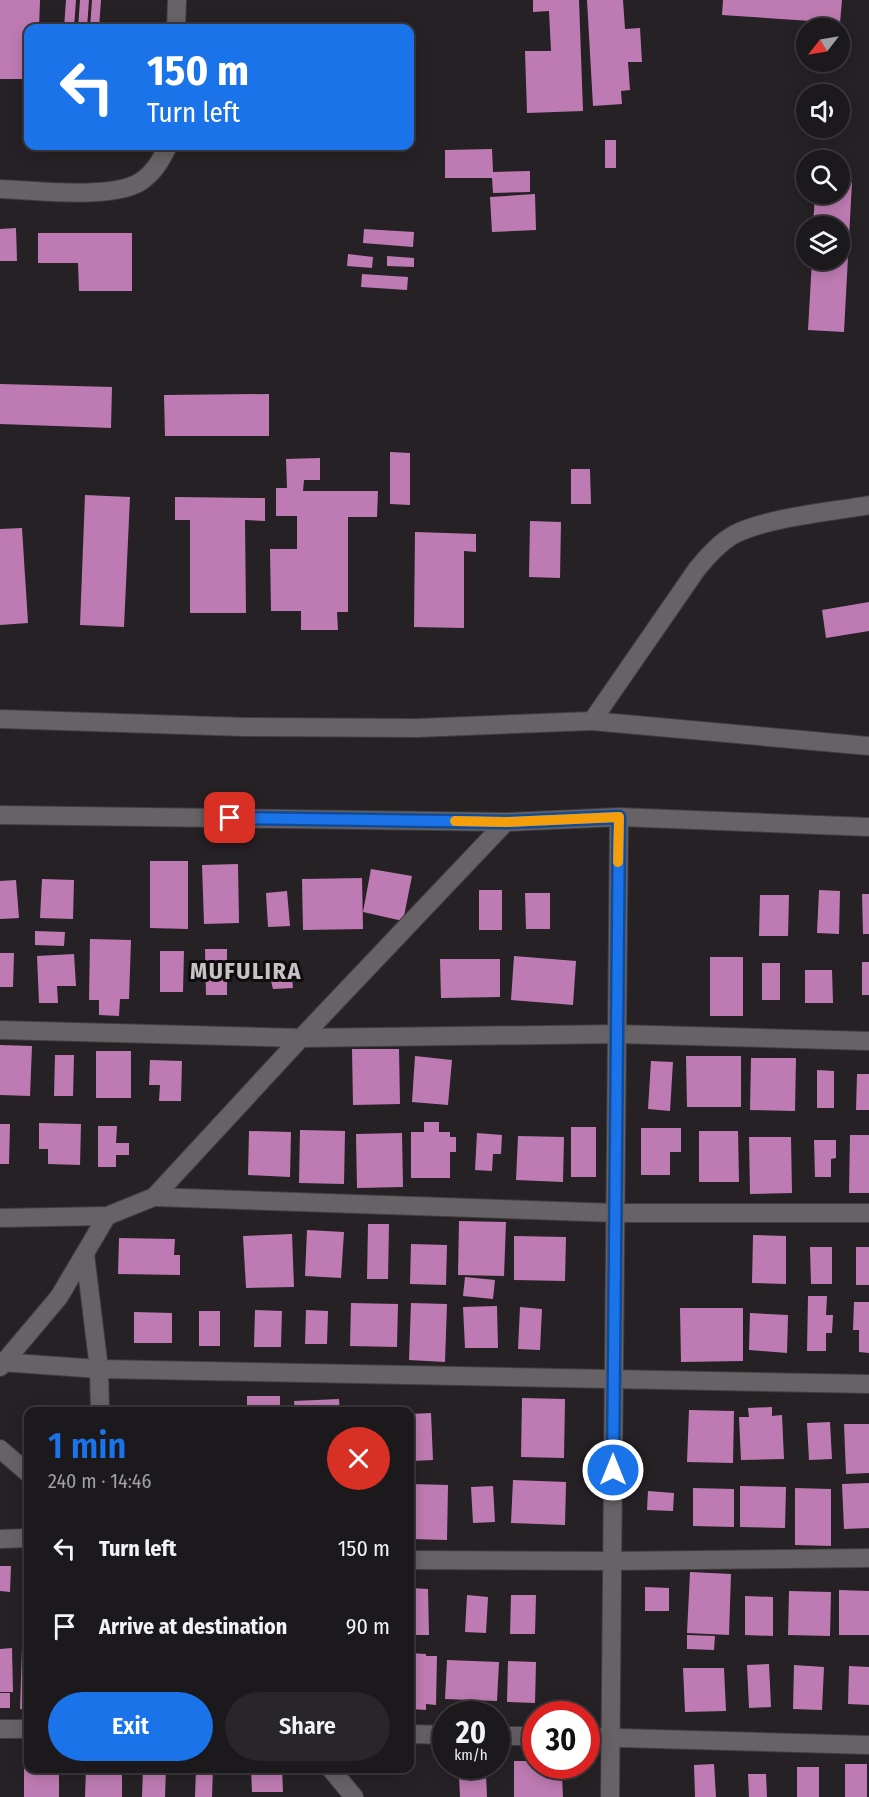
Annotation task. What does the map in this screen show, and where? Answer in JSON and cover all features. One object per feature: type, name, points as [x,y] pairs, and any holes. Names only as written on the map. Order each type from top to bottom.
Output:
[{"type":"street","points":[[176,24],[177,0]]},
{"type":"street","points":[[0,189],[94,192],[116,190],[139,183],[155,170],[166,150]]},
{"type":"street","points":[[592,721],[697,568],[717,548],[735,534],[770,522],[869,505]]},
{"type":"street","points":[[0,719],[245,727],[394,728],[592,721],[869,746]]},
{"type":"street","points":[[0,815],[506,822],[619,817],[869,827]]},
{"type":"street","points":[[610,1797],[619,817]]},
{"type":"street","points":[[154,1197],[506,822]]},
{"type":"street","points":[[0,1030],[301,1038],[617,1034],[869,1041]]},
{"type":"street","points":[[0,1218],[107,1216],[154,1197],[615,1213],[869,1213]]},
{"type":"street","points":[[2,1364],[59,1297],[107,1216]]},
{"type":"street","points":[[85,1254],[99,1369],[100,1407]]},
{"type":"street","points":[[2,1364],[99,1369],[869,1384]]},
{"type":"street","points":[[0,1449],[24,1470]]},
{"type":"street","points":[[0,1539],[24,1538]]},
{"type":"street","points":[[414,1560],[612,1561],[869,1558]]},
{"type":"street","points":[[0,1729],[24,1730]]},
{"type":"street","points":[[414,1734],[432,1735]]},
{"type":"street","points":[[600,1737],[869,1745]]},
{"type":"street","points":[[334,1773],[354,1797]]},
{"type":"building","points":[[0,0],[40,0],[39,24],[24,24],[24,79],[0,79]]},
{"type":"building","points":[[66,0],[76,0],[74,24],[64,24]]},
{"type":"building","points":[[80,0],[89,0],[87,24],[78,24]]},
{"type":"building","points":[[92,0],[101,0],[99,24],[90,24]]},
{"type":"building","points":[[533,0],[579,0],[583,111],[527,113],[525,51],[551,51],[549,11],[533,12]]},
{"type":"building","points":[[587,0],[623,0],[625,29],[640,28],[642,62],[628,62],[630,90],[621,91],[622,104],[593,106]]},
{"type":"building","points":[[723,0],[842,0],[840,18],[796,18],[796,20],[722,15]]},
{"type":"building","points":[[605,140],[616,140],[616,168],[605,168]]},
{"type":"building","points":[[492,149],[493,172],[530,171],[530,192],[493,193],[492,178],[445,178],[445,150]]},
{"type":"building","points":[[850,182],[852,182],[850,220],[850,216],[814,216],[814,204],[850,204]]},
{"type":"building","points":[[535,194],[536,230],[492,232],[490,197]]},
{"type":"building","points":[[16,228],[17,261],[0,261],[0,229]]},
{"type":"building","points":[[364,229],[414,232],[413,247],[363,243]]},
{"type":"building","points":[[38,233],[132,233],[132,291],[79,291],[78,263],[38,263]]},
{"type":"building","points":[[348,254],[373,257],[372,268],[347,266]]},
{"type":"building","points":[[387,256],[414,258],[414,267],[387,266]]},
{"type":"building","points":[[811,270],[847,270],[844,332],[808,330]]},
{"type":"building","points":[[362,274],[408,277],[407,290],[361,287]]},
{"type":"building","points":[[0,384],[112,387],[111,428],[0,424]]},
{"type":"building","points":[[269,394],[269,436],[165,436],[164,395]]},
{"type":"building","points":[[390,452],[410,453],[410,505],[390,504]]},
{"type":"building","points":[[320,458],[320,480],[304,480],[303,491],[378,491],[377,517],[348,517],[348,612],[337,612],[338,630],[301,630],[301,611],[271,611],[270,549],[297,549],[297,516],[276,516],[276,488],[287,488],[286,459]]},
{"type":"building","points":[[571,469],[590,469],[591,504],[571,504]]},
{"type":"building","points":[[85,495],[130,497],[124,627],[80,625]]},
{"type":"building","points":[[175,497],[265,498],[265,521],[245,520],[246,613],[190,613],[190,520],[175,520]]},
{"type":"building","points":[[530,521],[561,522],[560,578],[529,577]]},
{"type":"building","points":[[22,528],[28,623],[0,625],[0,529]]},
{"type":"building","points":[[415,532],[476,534],[476,552],[464,551],[464,628],[414,627]]},
{"type":"building","points":[[869,602],[869,631],[826,638],[822,610]]},
{"type":"building","points":[[150,861],[188,861],[188,929],[150,928]]},
{"type":"building","points":[[238,864],[239,923],[204,924],[202,865]]},
{"type":"building","points":[[371,869],[412,876],[403,921],[363,912]]},
{"type":"building","points":[[362,878],[363,929],[303,930],[302,879]]},
{"type":"building","points":[[42,879],[74,880],[73,919],[40,918]]},
{"type":"building","points":[[16,880],[19,918],[0,919],[0,881]]},
{"type":"building","points":[[479,890],[502,890],[502,930],[479,930]]},
{"type":"building","points":[[819,890],[840,891],[839,934],[817,933]]},
{"type":"building","points":[[287,891],[290,926],[268,927],[266,893]]},
{"type":"building","points":[[525,893],[550,893],[550,929],[526,929]]},
{"type":"building","points":[[862,894],[869,894],[869,934],[863,934]]},
{"type":"building","points":[[760,895],[789,895],[788,936],[759,936]]},
{"type":"building","points":[[35,931],[65,932],[64,946],[35,945]]},
{"type":"building","points":[[90,939],[131,940],[129,999],[120,999],[119,1016],[99,1015],[99,1000],[89,1000]]},
{"type":"building","points":[[205,949],[227,949],[227,995],[206,995]]},
{"type":"building","points":[[160,951],[184,951],[183,992],[160,992]]},
{"type":"building","points":[[0,953],[14,953],[13,987],[0,987]]},
{"type":"building","points":[[74,954],[76,986],[57,986],[58,1003],[39,1003],[37,956]]},
{"type":"building","points":[[514,956],[576,961],[573,1005],[511,1000]]},
{"type":"building","points":[[710,957],[743,957],[743,1016],[710,1016]]},
{"type":"building","points":[[440,959],[500,959],[500,997],[441,998]]},
{"type":"building","points":[[862,962],[869,962],[869,995],[862,995]]},
{"type":"building","points":[[762,963],[780,963],[780,1000],[762,1000]]},
{"type":"building","points":[[291,966],[293,988],[273,989],[268,968]]},
{"type":"building","points":[[805,970],[832,970],[833,1003],[805,1003]]},
{"type":"building","points":[[0,1045],[32,1046],[30,1096],[0,1095]]},
{"type":"building","points":[[352,1049],[399,1049],[400,1104],[353,1105]]},
{"type":"building","points":[[96,1051],[131,1051],[131,1098],[96,1098]]},
{"type":"building","points":[[55,1055],[74,1055],[73,1096],[54,1096]]},
{"type":"building","points":[[415,1056],[452,1060],[448,1105],[412,1102]]},
{"type":"building","points":[[686,1056],[741,1056],[741,1107],[687,1107]]},
{"type":"building","points":[[751,1058],[796,1058],[795,1111],[750,1110]]},
{"type":"building","points":[[150,1060],[182,1061],[181,1101],[159,1101],[160,1085],[149,1085]]},
{"type":"building","points":[[651,1061],[673,1062],[670,1111],[648,1109]]},
{"type":"building","points":[[817,1070],[834,1071],[834,1108],[817,1108]]},
{"type":"building","points":[[857,1074],[869,1074],[869,1110],[856,1110]]},
{"type":"building","points":[[424,1122],[439,1122],[439,1132],[450,1132],[450,1137],[456,1137],[456,1152],[450,1152],[450,1178],[411,1178],[411,1132],[424,1132]]},
{"type":"building","points":[[39,1123],[81,1124],[80,1165],[48,1164],[48,1149],[39,1149]]},
{"type":"building","points":[[0,1124],[10,1124],[9,1164],[0,1164]]},
{"type":"building","points":[[98,1126],[117,1126],[116,1143],[129,1143],[129,1155],[116,1155],[116,1167],[98,1167]]},
{"type":"building","points":[[571,1127],[596,1127],[596,1177],[571,1177]]},
{"type":"building","points":[[641,1128],[681,1128],[681,1152],[670,1152],[670,1175],[641,1175]]},
{"type":"building","points":[[300,1130],[345,1131],[344,1184],[299,1183]]},
{"type":"building","points":[[249,1131],[291,1132],[290,1177],[248,1175]]},
{"type":"building","points":[[699,1131],[738,1131],[739,1182],[699,1182]]},
{"type":"building","points":[[402,1133],[403,1187],[357,1188],[356,1134]]},
{"type":"building","points":[[477,1133],[502,1135],[501,1154],[493,1154],[492,1171],[475,1170]]},
{"type":"building","points":[[850,1135],[869,1135],[869,1193],[849,1193]]},
{"type":"building","points":[[518,1136],[564,1137],[563,1182],[516,1180]]},
{"type":"building","points":[[749,1137],[791,1137],[792,1193],[750,1194]]},
{"type":"building","points":[[814,1140],[836,1140],[836,1158],[831,1159],[831,1177],[815,1177]]},
{"type":"building","points":[[459,1221],[506,1222],[504,1276],[458,1275]]},
{"type":"building","points":[[368,1224],[389,1224],[388,1279],[367,1279]]},
{"type":"building","points":[[307,1230],[344,1232],[341,1278],[305,1276]]},
{"type":"building","points":[[292,1234],[294,1287],[246,1288],[243,1236]]},
{"type":"building","points":[[753,1235],[786,1236],[786,1284],[752,1283]]},
{"type":"building","points":[[514,1236],[566,1237],[565,1281],[514,1280]]},
{"type":"building","points":[[119,1238],[175,1239],[174,1255],[180,1255],[180,1275],[118,1274]]},
{"type":"building","points":[[411,1244],[447,1245],[446,1285],[410,1284]]},
{"type":"building","points":[[810,1247],[832,1247],[832,1284],[811,1284]]},
{"type":"building","points":[[856,1247],[869,1247],[869,1285],[856,1285]]},
{"type":"building","points":[[465,1277],[495,1280],[493,1299],[463,1296]]},
{"type":"building","points":[[808,1296],[827,1296],[826,1315],[833,1315],[832,1333],[826,1333],[826,1351],[807,1351]]},
{"type":"building","points":[[854,1302],[869,1302],[869,1353],[859,1352],[859,1330],[853,1330]]},
{"type":"building","points":[[351,1303],[398,1304],[397,1347],[350,1346]]},
{"type":"building","points":[[411,1303],[447,1304],[445,1362],[409,1360]]},
{"type":"building","points":[[497,1306],[498,1348],[465,1348],[463,1307]]},
{"type":"building","points":[[520,1307],[542,1309],[540,1350],[518,1349]]},
{"type":"building","points":[[680,1308],[743,1308],[743,1361],[681,1362]]},
{"type":"building","points":[[255,1310],[282,1311],[281,1347],[254,1347]]},
{"type":"building","points":[[306,1310],[328,1311],[327,1344],[305,1344]]},
{"type":"building","points":[[199,1311],[220,1311],[220,1346],[199,1346]]},
{"type":"building","points":[[134,1312],[172,1313],[172,1343],[134,1343]]},
{"type":"building","points":[[750,1313],[788,1315],[787,1353],[749,1350]]},
{"type":"building","points":[[247,1396],[280,1396],[280,1407],[247,1407]]},
{"type":"building","points":[[522,1398],[565,1399],[564,1458],[521,1457]]},
{"type":"building","points":[[339,1399],[340,1407],[295,1407],[294,1401]]},
{"type":"building","points":[[772,1407],[772,1416],[782,1415],[784,1459],[741,1460],[739,1417],[749,1417],[748,1408]]},
{"type":"building","points":[[689,1410],[734,1411],[733,1463],[687,1462]]},
{"type":"building","points":[[431,1413],[433,1460],[414,1461],[414,1414]]},
{"type":"building","points":[[830,1422],[832,1459],[809,1460],[807,1423]]},
{"type":"building","points":[[844,1424],[869,1424],[869,1473],[846,1474]]},
{"type":"building","points":[[513,1480],[566,1482],[565,1525],[511,1523]]},
{"type":"building","points":[[869,1483],[869,1528],[844,1529],[842,1484]]},
{"type":"building","points":[[414,1484],[448,1485],[447,1540],[414,1539]]},
{"type":"building","points":[[493,1486],[495,1522],[473,1523],[471,1487]]},
{"type":"building","points":[[740,1486],[786,1487],[785,1528],[740,1527]]},
{"type":"building","points":[[693,1488],[734,1489],[734,1527],[693,1526]]},
{"type":"building","points":[[795,1488],[831,1489],[831,1546],[795,1545]]},
{"type":"building","points":[[648,1491],[674,1493],[673,1511],[647,1510]]},
{"type":"building","points":[[0,1566],[11,1566],[10,1592],[0,1591]]},
{"type":"building","points":[[690,1572],[731,1574],[729,1635],[687,1633]]},
{"type":"building","points":[[645,1587],[669,1588],[669,1611],[645,1611]]},
{"type":"building","points":[[414,1588],[428,1589],[429,1635],[414,1635]]},
{"type":"building","points":[[839,1590],[869,1591],[869,1635],[839,1635]]},
{"type":"building","points":[[789,1591],[831,1592],[830,1636],[788,1635]]},
{"type":"building","points":[[467,1595],[488,1597],[486,1633],[465,1632]]},
{"type":"building","points":[[511,1595],[536,1595],[535,1634],[510,1634]]},
{"type":"building","points":[[745,1596],[773,1597],[773,1636],[745,1635]]},
{"type":"building","points":[[687,1635],[715,1636],[714,1650],[687,1649]]},
{"type":"building","points":[[12,1648],[13,1692],[0,1692],[0,1649]]},
{"type":"building","points":[[22,1648],[24,1648],[24,1710],[20,1709]]},
{"type":"building","points":[[414,1653],[437,1656],[436,1701],[432,1701],[432,1705],[426,1704],[426,1710],[414,1709]]},
{"type":"building","points":[[447,1660],[499,1662],[497,1701],[445,1699]]},
{"type":"building","points":[[508,1661],[536,1662],[535,1701],[507,1701]]},
{"type":"building","points":[[769,1664],[771,1707],[749,1708],[747,1665]]},
{"type":"building","points":[[794,1665],[824,1667],[822,1710],[793,1709]]},
{"type":"building","points":[[849,1666],[869,1667],[869,1705],[848,1704]]},
{"type":"building","points":[[683,1668],[724,1668],[726,1711],[685,1712]]},
{"type":"building","points":[[0,1693],[10,1693],[10,1708],[0,1708]]},
{"type":"building","points":[[514,1761],[522,1761],[522,1779],[562,1779],[563,1797],[514,1797]]},
{"type":"building","points":[[714,1764],[716,1797],[695,1797],[694,1765]]},
{"type":"building","points":[[845,1764],[867,1764],[867,1797],[845,1797]]},
{"type":"building","points":[[797,1767],[819,1767],[819,1797],[797,1797]]},
{"type":"building","points":[[24,1773],[72,1773],[72,1775],[59,1775],[59,1797],[24,1797]]},
{"type":"building","points":[[86,1773],[122,1773],[122,1797],[85,1797]]},
{"type":"building","points":[[143,1773],[166,1773],[165,1797],[142,1797]]},
{"type":"building","points":[[196,1773],[213,1773],[212,1797],[195,1797]]},
{"type":"building","points":[[251,1773],[282,1773],[283,1792],[252,1792]]},
{"type":"building","points":[[748,1774],[766,1774],[767,1797],[749,1797]]},
{"type":"building","points":[[459,1779],[486,1779],[487,1797],[460,1797]]},
{"type":"slow traffic","points":[[455,821],[506,822],[619,817],[618,862]]},
{"type":"district","name":"MUFULIRA","points":[[246,971]]},
{"type":"route","points":[[230,818],[506,822],[619,817],[613,1470]]}]
